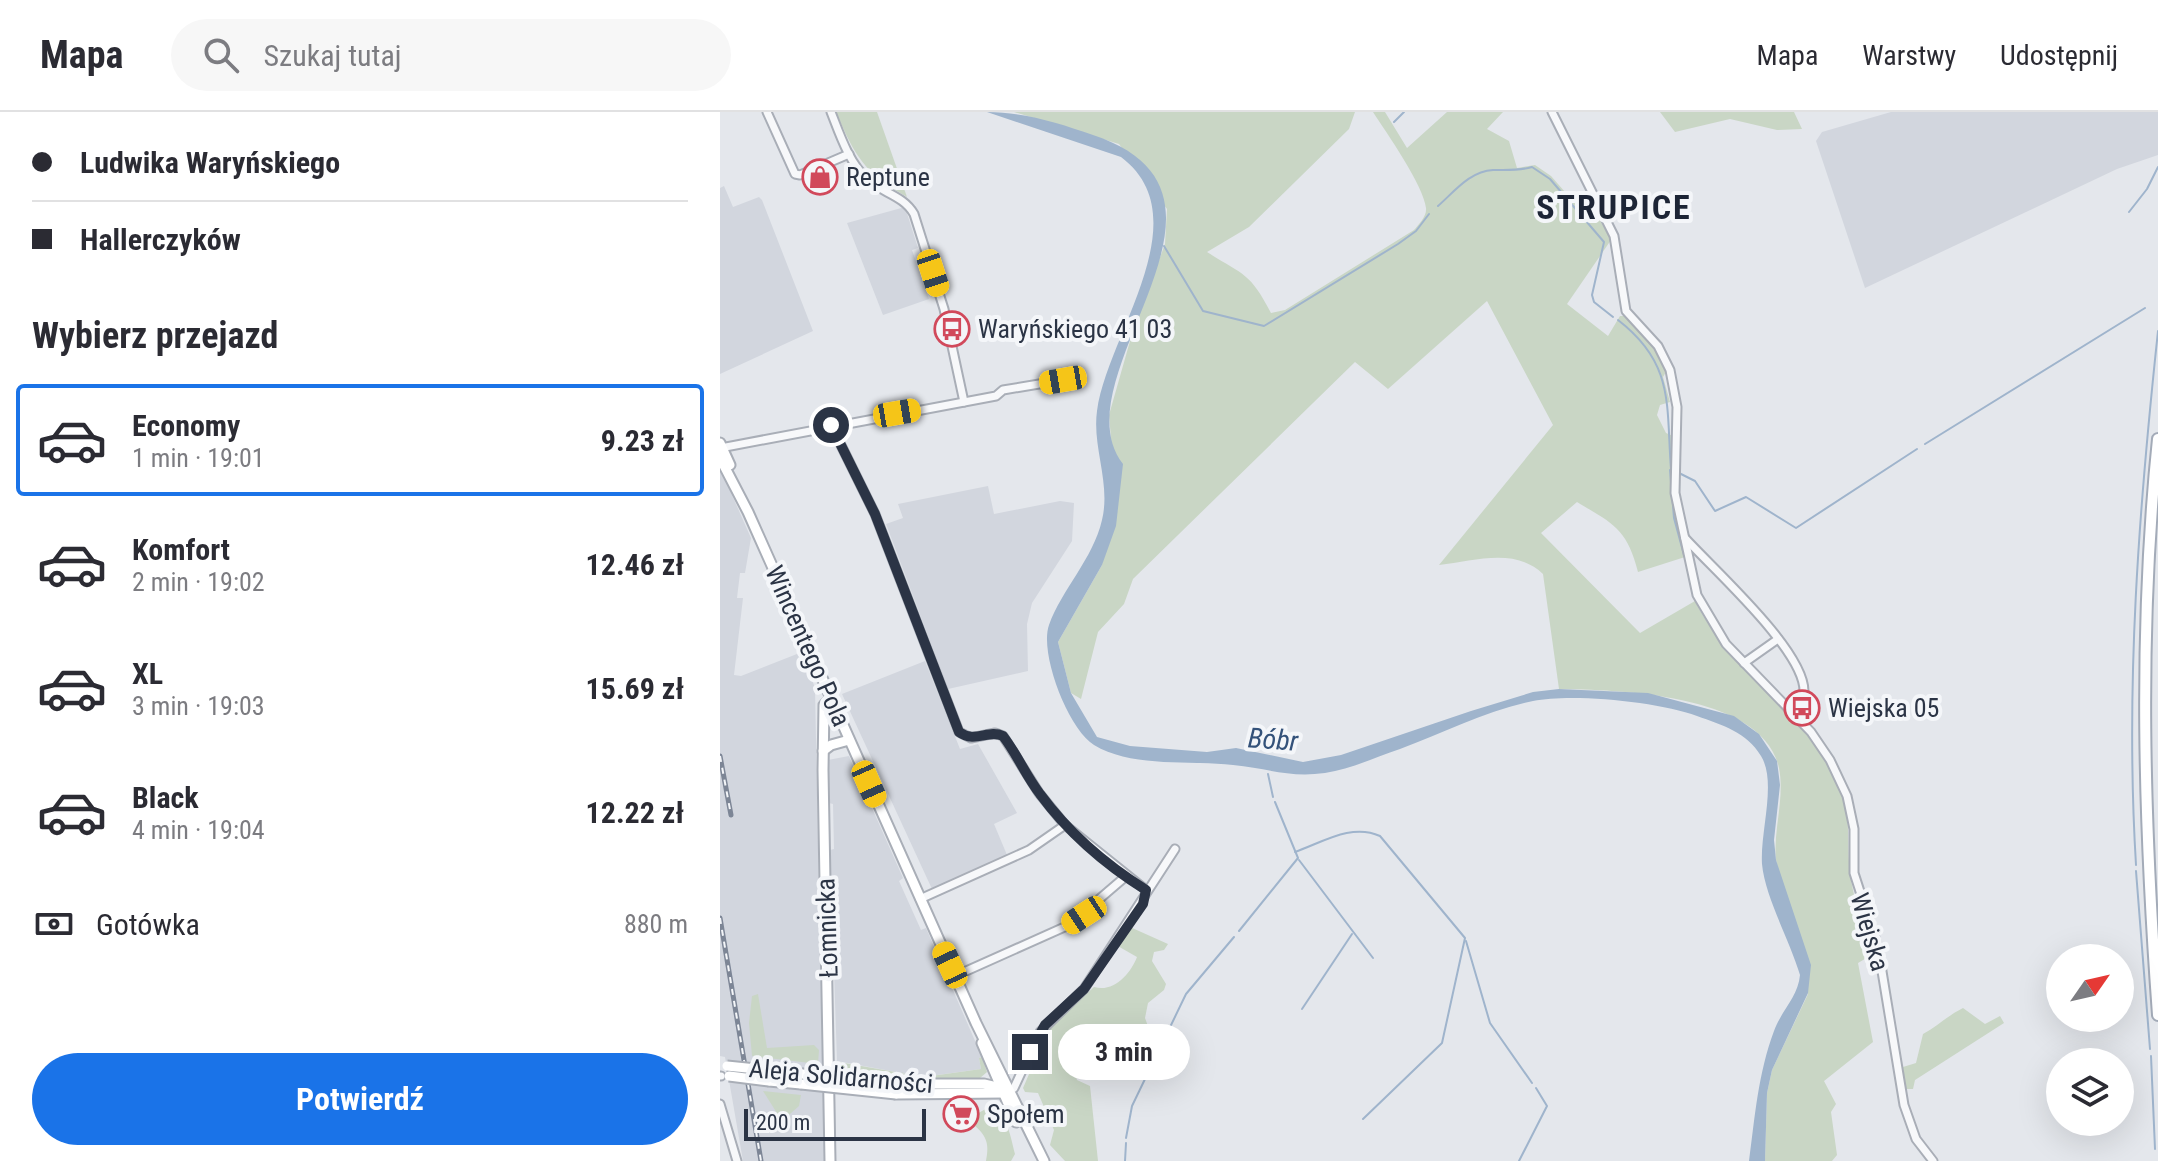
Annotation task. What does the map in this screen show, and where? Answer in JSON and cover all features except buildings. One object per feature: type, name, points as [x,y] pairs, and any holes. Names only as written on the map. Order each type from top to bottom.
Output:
[{"type":"main road","points":[[2158,439],[2147,573],[2144,713],[2147,846],[2158,1015]]},
{"type":"street","points":[[767,112],[795,174],[800,175],[849,154]]},
{"type":"street","points":[[831,112],[849,154],[867,179],[910,207],[944,309],[964,402]]},
{"type":"street","name":"Wiejska","points":[[1552,112],[1614,236],[1626,311],[1658,346],[1670,370],[1677,407],[1675,493],[1704,611],[1744,663],[1821,746],[1847,796],[1854,829],[1854,873],[1878,947],[1904,1105],[1916,1139],[1933,1161]]},
{"type":"street","points":[[720,449],[1063,380]]},
{"type":"street","points":[[831,425],[875,514],[957,727],[971,738],[1000,733],[1065,825],[1125,877],[1146,890]]},
{"type":"street","name":"Wincentego Pola","points":[[720,449],[1037,1161]]},
{"type":"street","points":[[1685,538],[1778,639],[1804,689],[1802,700],[1792,712]]},
{"type":"street","points":[[1744,663],[1778,639]]},
{"type":"street","name":"Łomnicka","points":[[830,1161],[823,751],[824,705],[831,698]]},
{"type":"street","points":[[823,751],[831,745],[849,740]]},
{"type":"street","points":[[920,899],[1029,850],[1065,825]]},
{"type":"street","points":[[1006,1090],[1040,1032],[1084,989],[1143,904],[1146,890],[1175,849]]},
{"type":"street","points":[[955,976],[1069,925],[1125,877]]},
{"type":"street","name":"Wincentego Pola","points":[[978,1028],[991,1071],[1006,1090],[1044,1161]]},
{"type":"street","points":[[984,1084],[991,1071]]},
{"type":"street","name":"Aleja Solidarności","points":[[723,1073],[897,1089],[1006,1090]]},
{"type":"street","name":"Aleja Solidarności","points":[[897,1089],[984,1084],[1006,1090]]},
{"type":"street","points":[[720,1104],[737,1161]]},
{"type":"street","points":[[720,1111],[727,1126]]},
{"type":"shaded area","points":[[1891,112],[2158,112],[2158,155],[2117,169],[1865,288],[1816,141],[1822,132]]},
{"type":"shaded area","points":[[724,186],[733,207],[759,197],[762,200],[813,331],[720,374],[720,188]]},
{"type":"shaded area","points":[[905,207],[918,248],[912,250],[929,299],[883,315],[847,223]]},
{"type":"shaded area","points":[[720,468],[751,538],[745,573],[740,573],[737,598],[743,598],[734,675],[741,676],[802,652],[815,688],[824,1161],[743,1161],[725,1057],[720,1056]]},
{"type":"shaded area","points":[[988,486],[994,514],[1060,501],[1074,503],[1072,541],[1032,603],[1027,624],[1028,671],[948,689],[886,524],[903,518],[898,504]]},
{"type":"shaded area","points":[[925,661],[960,749],[978,744],[1017,813],[994,824],[1007,855],[932,889],[842,694]]},
{"type":"shaded area","points":[[849,756],[903,878],[899,881],[921,930],[926,928],[982,1057],[979,1058],[981,1069],[923,1077],[837,1061],[830,850],[834,849],[833,804],[829,803],[828,760]]},
{"type":"green space","points":[[836,112],[877,112],[907,197],[880,180],[862,162]]},
{"type":"green space","points":[[1014,112],[1355,112],[1349,129],[1249,227],[1207,252],[1251,282],[1271,313],[1285,310],[1414,230],[1424,217],[1426,208],[1419,187],[1373,112],[1385,112],[1407,148],[1447,112],[1503,112],[1487,129],[1509,141],[1517,168],[1535,165],[1551,176],[1579,208],[1590,203],[1611,240],[1567,304],[1608,336],[1620,316],[1626,316],[1651,344],[1666,372],[1663,377],[1670,402],[1660,405],[1657,415],[1666,433],[1673,436],[1672,492],[1685,557],[1638,572],[1624,537],[1601,516],[1577,502],[1541,533],[1640,633],[1695,601],[1724,644],[1812,739],[1837,778],[1846,811],[1853,890],[1875,953],[1858,963],[1873,1042],[1824,1081],[1836,1104],[1831,1112],[1837,1155],[1832,1161],[1765,1161],[1767,1093],[1772,1070],[1808,994],[1776,860],[1780,780],[1779,768],[1767,743],[1746,724],[1718,710],[1685,701],[1616,691],[1559,689],[1543,574],[1532,566],[1507,558],[1439,565],[1553,425],[1487,301],[1388,389],[1355,362],[1133,579],[1124,604],[1098,632],[1081,699],[1071,693],[1058,642],[1102,565],[1112,450],[1109,415],[1134,327],[1165,244],[1167,209],[1119,144]]},
{"type":"green space","points":[[1660,112],[1794,112],[1802,129],[1777,130],[1730,119],[1675,132]]},
{"type":"green space","points":[[1130,927],[1168,944],[1164,950],[1154,952],[1152,961],[1166,984],[1164,990],[1148,1003],[1145,1018],[1153,1040],[1113,1031],[1098,1036],[1079,1032],[1069,1039],[1069,1056],[1077,1080],[1090,1086],[1098,1161],[1065,1161],[1050,1145],[1054,1130],[1038,1093],[1025,1092],[1023,1088],[1049,1028],[1094,987],[1115,984],[1131,969],[1137,957],[1116,945]]},
{"type":"green space","points":[[758,994],[767,1048],[814,1045],[819,1050],[818,1064],[752,1056],[749,1023],[752,996]]},
{"type":"green space","points":[[1963,1008],[1985,1024],[2000,1016],[2004,1023],[1915,1080],[1913,1089],[1904,1089],[1903,1067],[1916,1063],[1923,1034]]},
{"type":"green space","points":[[982,1057],[987,1072],[980,1078],[904,1078],[903,1073],[924,1077],[981,1069],[979,1058]]},
{"type":"green space","points":[[833,1061],[902,1073],[898,1077],[833,1071]]},
{"type":"green space","points":[[763,1091],[801,1095],[799,1106],[782,1121]]},
{"type":"green space","points":[[993,1105],[1002,1115],[1010,1134],[1015,1154],[1011,1161],[986,1161],[987,1146],[983,1134],[975,1126],[963,1133],[960,1123]]},
{"type":"water","points":[[987,112],[1041,119],[1093,135],[1143,163],[1164,199],[1164,242],[1115,384],[1110,427],[1123,464],[1116,526],[1102,565],[1058,642],[1071,693],[1097,737],[1130,746],[1207,752],[1236,748],[1303,762],[1341,755],[1533,692],[1559,689],[1648,693],[1734,716],[1759,734],[1777,761],[1780,785],[1774,840],[1776,860],[1811,965],[1808,993],[1772,1070],[1767,1093],[1765,1161],[1749,1161],[1761,1079],[1774,1031],[1796,990],[1800,975],[1764,877],[1762,851],[1768,793],[1766,767],[1755,748],[1741,735],[1706,719],[1661,707],[1616,700],[1550,699],[1499,710],[1344,769],[1300,774],[1233,765],[1143,760],[1109,752],[1084,736],[1058,690],[1047,638],[1055,612],[1092,548],[1102,520],[1104,492],[1097,411],[1104,381],[1143,278],[1152,244],[1153,212],[1144,182],[1121,157]]},
{"type":"waterway","points":[[1394,122],[1404,112]]},
{"type":"waterway","points":[[1438,206],[1477,174],[1532,167],[1550,179],[1604,242],[1592,295],[1594,302],[1613,317]]},
{"type":"waterway","points":[[2129,212],[2147,189],[2158,167]]},
{"type":"waterway","points":[[1164,246],[1203,311],[1264,326],[1398,244],[1416,231],[1429,214]]},
{"type":"waterway","points":[[1925,444],[2145,308]]},
{"type":"waterway","points":[[1618,320],[1650,353],[1658,370],[1667,405],[1671,469]]},
{"type":"waterway","points":[[2136,865],[2133,664],[2145,464],[2158,331]]},
{"type":"waterway","points":[[1679,473],[1695,481],[1715,511],[1746,497],[1796,528],[1917,449]]},
{"type":"waterway","points":[[1670,470],[1674,518],[1684,555]]},
{"type":"waterway","points":[[1268,774],[1273,797]]},
{"type":"waterway","points":[[1239,931],[1298,858],[1275,802]]},
{"type":"waterway","points":[[1295,852],[1348,833],[1380,836],[1465,938],[1442,1043],[1363,1119]]},
{"type":"waterway","points":[[1299,860],[1373,958]]},
{"type":"waterway","points":[[2136,871],[2150,1049]]},
{"type":"waterway","points":[[1302,1009],[1352,934]]},
{"type":"waterway","points":[[1126,1138],[1132,1106],[1186,994],[1234,937]]},
{"type":"waterway","points":[[1466,941],[1490,1023],[1532,1083]]},
{"type":"waterway","points":[[2151,1056],[2155,1149]]},
{"type":"waterway","points":[[1519,1161],[1547,1106],[1536,1088]]},
{"type":"waterway","points":[[1125,1161],[1126,1143]]},
{"type":"railway","points":[[720,756],[731,815]]},
{"type":"railway","points":[[720,918],[761,1161]]},
{"type":"place","name":"Reptune","points":[[820,177]]},
{"type":"place","name":"Waryńskiego 41 03","points":[[952,329]]},
{"type":"place","name":"Wiejska 05","points":[[1802,708]]},
{"type":"place","name":"Społem","points":[[961,1114]]},
{"type":"district","name":"STRUPICE","points":[[1614,207]]},
{"type":"route","points":[[831,425],[875,514],[959,732],[971,738],[1000,733],[1039,793],[1065,825],[1125,877],[1146,890],[1143,904],[1084,989],[1045,1025],[1030,1052]]},
{"type":"water label","name":"Bóbr","points":[[1273,739]]}]
